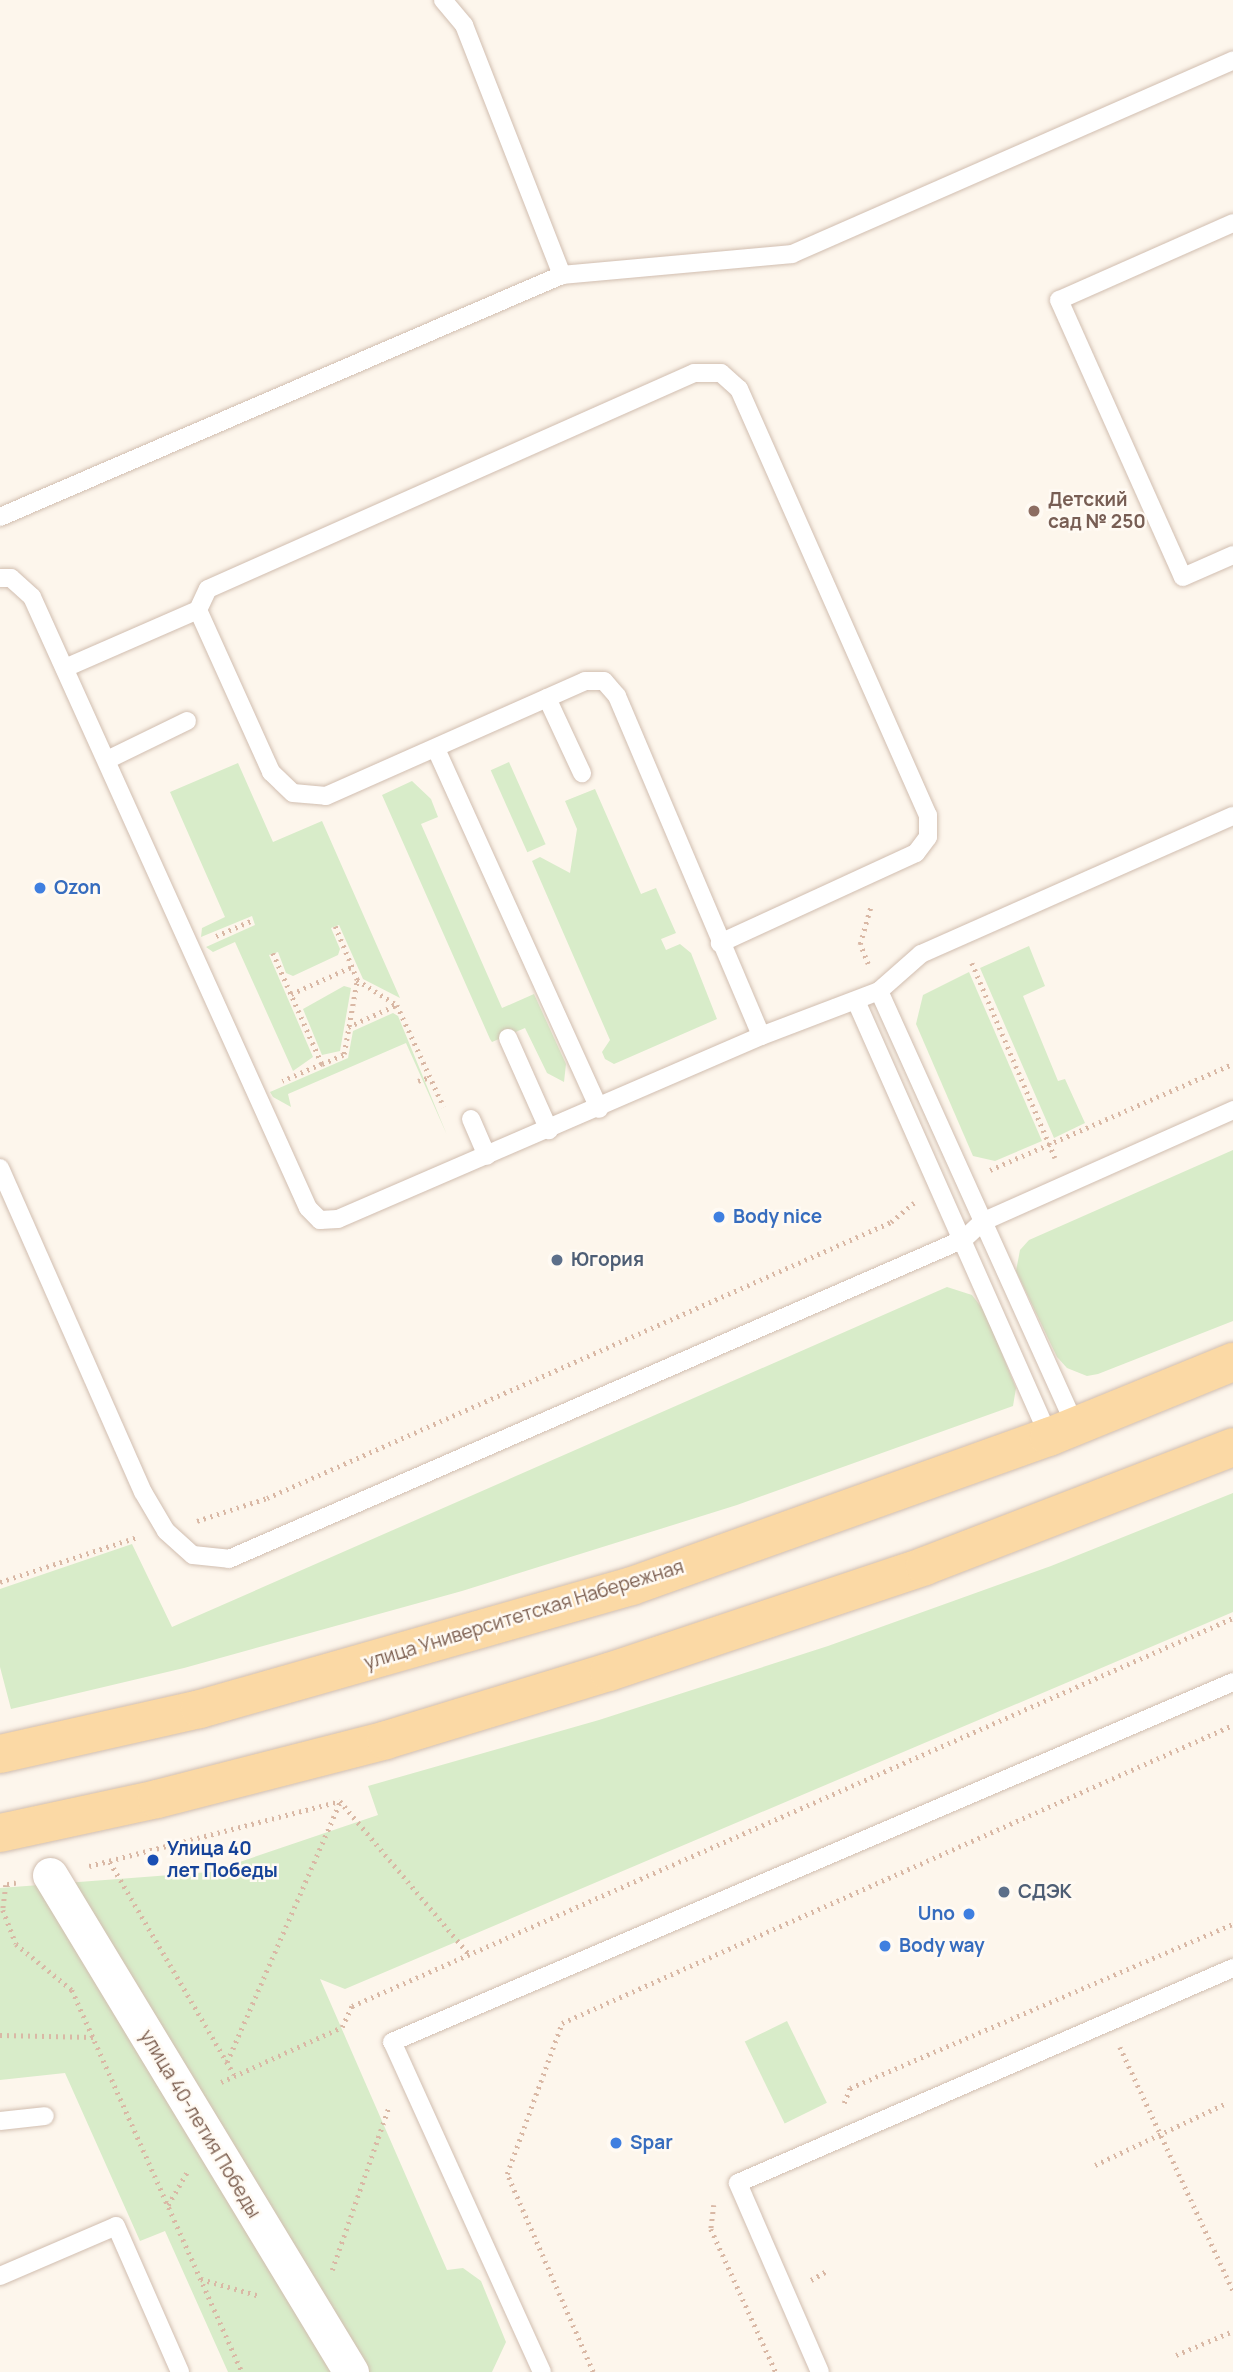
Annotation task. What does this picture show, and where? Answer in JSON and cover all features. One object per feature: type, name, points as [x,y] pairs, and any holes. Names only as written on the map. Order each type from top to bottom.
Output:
[{"type":"main road","name":"улица Университетская Набережная","points":[[0,1754],[200,1709],[632,1587],[1063,1432],[1233,1362]]},
{"type":"main road","points":[[0,1833],[157,1799],[386,1740],[609,1672],[925,1566],[1233,1447]]},
{"type":"street","name":"улица 40-летия Победы","points":[[50,1875],[186,2104],[351,2372]]},
{"type":"lane","points":[[443,0],[464,25],[562,275]]},
{"type":"lane","points":[[0,516],[562,275],[792,254],[1233,60]]},
{"type":"lane","points":[[1233,223],[1059,300],[1183,577],[1233,555]]},
{"type":"lane","points":[[65,668],[198,610],[208,589],[694,373],[721,373],[739,389],[928,815],[928,837],[916,853],[720,943]]},
{"type":"lane","points":[[0,578],[10,578],[32,597],[192,947],[307,1208],[320,1220],[338,1219],[599,1109],[761,1036],[879,991],[921,954],[1233,816]]},
{"type":"lane","points":[[198,610],[271,772],[293,793],[326,796],[585,681],[604,681],[617,696],[761,1036]]},
{"type":"lane","points":[[547,698],[582,773]]},
{"type":"lane","points":[[107,760],[187,721]]},
{"type":"lane","points":[[436,748],[599,1109]]},
{"type":"lane","points":[[879,991],[982,1222],[1063,1432]]},
{"type":"lane","points":[[856,1001],[964,1239],[1063,1432]]},
{"type":"lane","points":[[508,1038],[549,1130]]},
{"type":"lane","points":[[0,1168],[143,1492],[166,1531],[193,1555],[229,1559],[964,1239],[982,1222],[1233,1111]]},
{"type":"lane","points":[[471,1119],[487,1156]]},
{"type":"lane","points":[[542,2372],[392,2042],[1233,1682]]},
{"type":"lane","points":[[821,2372],[738,2183],[1233,1968]]},
{"type":"lane","points":[[0,2121],[45,2116]]},
{"type":"lane","points":[[0,2276],[116,2226],[180,2372]]},
{"type":"path","points":[[863,933],[871,908]]},
{"type":"path","points":[[192,947],[253,920]]},
{"type":"path","points":[[335,926],[357,979],[397,1005],[469,1165]]},
{"type":"path","points":[[960,936],[1066,1185]]},
{"type":"path","points":[[273,953],[322,1064]]},
{"type":"path","points":[[291,994],[351,967]]},
{"type":"path","points":[[256,1093],[344,1054],[357,979]]},
{"type":"path","points":[[348,1027],[397,1005]]},
{"type":"path","points":[[960,1173],[993,1169],[1233,1064]]},
{"type":"path","points":[[418,1081],[430,1077]]},
{"type":"path","points":[[0,1582],[267,1498],[891,1222],[938,1182]]},
{"type":"path","points":[[186,2104],[234,2074],[342,2026],[352,2006],[1233,1618]]},
{"type":"path","points":[[593,2372],[507,2174],[562,2023],[1233,1725]]},
{"type":"path","points":[[340,1801],[468,1953]]},
{"type":"path","points":[[50,1875],[110,1862],[340,1801]]},
{"type":"path","points":[[227,2062],[340,1801]]},
{"type":"path","points":[[110,1862],[234,2074]]},
{"type":"path","points":[[6,1885],[2,1911],[16,1944],[72,1990],[242,2372]]},
{"type":"path","points":[[1092,1984],[1233,2290]]},
{"type":"path","points":[[0,2035],[93,2036]]},
{"type":"path","points":[[200,2278],[317,2314],[402,2065]]},
{"type":"path","points":[[1095,2165],[1227,2103]]},
{"type":"path","points":[[1176,2355],[1233,2331]]},
{"type":"green space","points":[[509,762],[546,844],[527,852],[491,770]]},
{"type":"green space","points":[[238,763],[273,842],[322,821],[400,998],[363,979],[339,925],[331,928],[340,949],[338,955],[293,976],[286,973],[278,952],[269,955],[313,1057],[293,1071],[235,942],[213,952],[206,947],[255,925],[252,916],[201,937],[202,928],[225,917],[170,792]]},
{"type":"green space","points":[[412,781],[431,799],[438,817],[421,824],[502,1008],[534,994],[566,1064],[564,1082],[547,1073],[525,1028],[492,1042],[490,1039],[382,795]]},
{"type":"green space","points":[[595,789],[641,894],[656,888],[676,933],[661,939],[666,950],[680,944],[691,953],[717,1019],[614,1064],[605,1059],[602,1052],[610,1040],[532,861],[540,857],[570,873],[577,829],[565,801]]},
{"type":"green space","points":[[1029,946],[1045,986],[1023,996],[1058,1081],[1065,1079],[1085,1123],[1054,1138],[980,968]]},
{"type":"green space","points":[[969,972],[1042,1141],[995,1161],[973,1156],[916,1024],[923,995]]},
{"type":"green space","points":[[344,986],[351,988],[340,1051],[322,1055],[303,1009]]},
{"type":"green space","points":[[393,1013],[398,1016],[447,1135],[406,1043],[288,1094],[291,1107],[273,1097],[270,1092],[348,1058],[353,1031]]},
{"type":"green space","points":[[1233,1150],[1233,1321],[1098,1374],[1087,1376],[1067,1368],[1057,1357],[1016,1271],[1020,1250],[1029,1240]]},
{"type":"green space","points":[[947,1287],[972,1295],[985,1312],[1016,1388],[1013,1406],[737,1505],[462,1591],[184,1668],[11,1709],[0,1667],[0,1589],[132,1544],[172,1627]]},
{"type":"green space","points":[[1233,1493],[1233,1612],[345,1989],[320,1979],[447,2270],[463,2268],[481,2281],[506,2342],[492,2372],[228,2372],[165,2231],[140,2241],[65,2073],[0,2080],[0,1888],[210,1872],[378,1815],[368,1786],[599,1720],[828,1646],[1051,1566]]},
{"type":"green space","points":[[787,2021],[827,2103],[785,2123],[745,2042]]},
{"type":"place","name":"Детский сад № 250","points":[[1034,511]]},
{"type":"place","name":"Ozon","points":[[40,888]]},
{"type":"place","name":"Body nice","points":[[719,1217]]},
{"type":"place","name":"Югория","points":[[557,1260]]},
{"type":"place","name":"Улица 40 лет Победы","points":[[153,1860]]},
{"type":"place","name":"СДЭК","points":[[1004,1892]]},
{"type":"place","name":"Uno","points":[[969,1914]]},
{"type":"place","name":"Body way","points":[[885,1946]]},
{"type":"place","name":"Spar","points":[[616,2143]]}]
